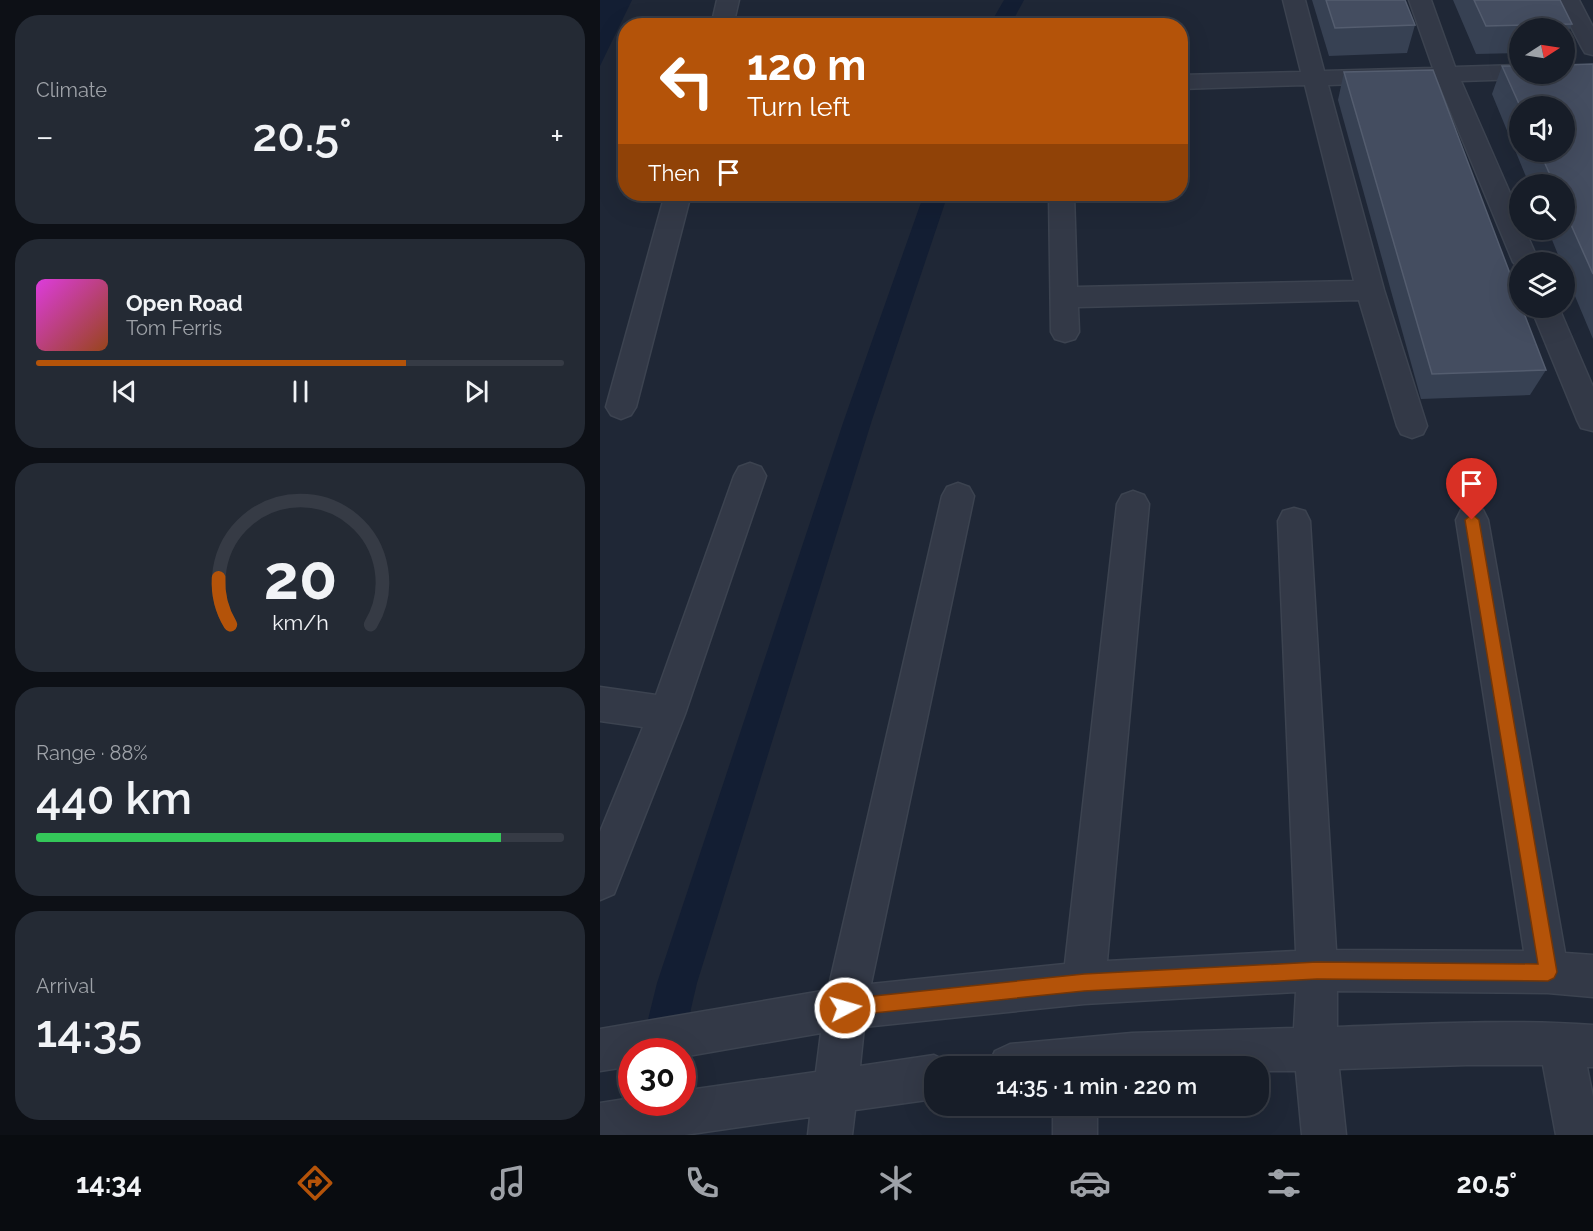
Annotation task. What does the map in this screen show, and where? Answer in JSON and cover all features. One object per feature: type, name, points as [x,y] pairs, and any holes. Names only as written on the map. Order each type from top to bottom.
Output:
[{"type":"street","points":[[724,18],[728,0]]},
{"type":"street","points":[[1294,0],[1370,290],[1412,426]]},
{"type":"street","points":[[1420,0],[1447,75],[1522,252]]},
{"type":"street","points":[[1568,0],[1593,48]]},
{"type":"street","points":[[1188,82],[1509,72]]},
{"type":"street","points":[[621,407],[676,201]]},
{"type":"street","points":[[1061,201],[1065,332]]},
{"type":"street","points":[[1064,297],[1370,290]]},
{"type":"street","points":[[1549,318],[1592,420]]},
{"type":"street","points":[[600,880],[667,714],[750,476]]},
{"type":"street","points":[[830,1135],[845,1008],[958,496]]},
{"type":"street","points":[[1084,983],[1133,504]]},
{"type":"street","points":[[1472,520],[1548,972]]},
{"type":"street","points":[[1294,521],[1317,970],[1315,1048],[1324,1135]]},
{"type":"street","points":[[600,704],[667,714]]},
{"type":"street","points":[[617,1047],[845,1008],[1084,983],[1317,970],[1548,972],[1593,976]]},
{"type":"street","points":[[1178,1056],[1315,1048],[1577,1044],[1578,1135]]},
{"type":"street","points":[[610,1124],[924,1078]]},
{"type":"street","points":[[1075,1135],[1076,1116]]},
{"type":"water","points":[[600,0],[632,0],[623,18],[618,18],[618,29],[600,66]]},
{"type":"building","points":[[1326,0],[1405,0],[1415,25],[1335,28]]},
{"type":"building","points":[[1474,0],[1560,0],[1569,18],[1509,18],[1509,25],[1486,26]]},
{"type":"building","points":[[1593,64],[1593,274],[1575,234],[1575,174],[1550,174],[1544,162],[1575,162],[1575,96],[1516,96],[1510,84],[1575,84],[1575,65]]},
{"type":"building","points":[[1502,66],[1509,66],[1509,82]]},
{"type":"building","points":[[1433,70],[1509,271],[1509,318],[1526,318],[1546,370],[1432,374],[1344,72]]},
{"type":"waterway","points":[[1004,18],[1014,0]]},
{"type":"waterway","points":[[663,1038],[677,983],[858,420],[934,201]]},
{"type":"route","points":[[845,1008],[1084,983],[1317,970],[1548,972],[1472,520]]}]
